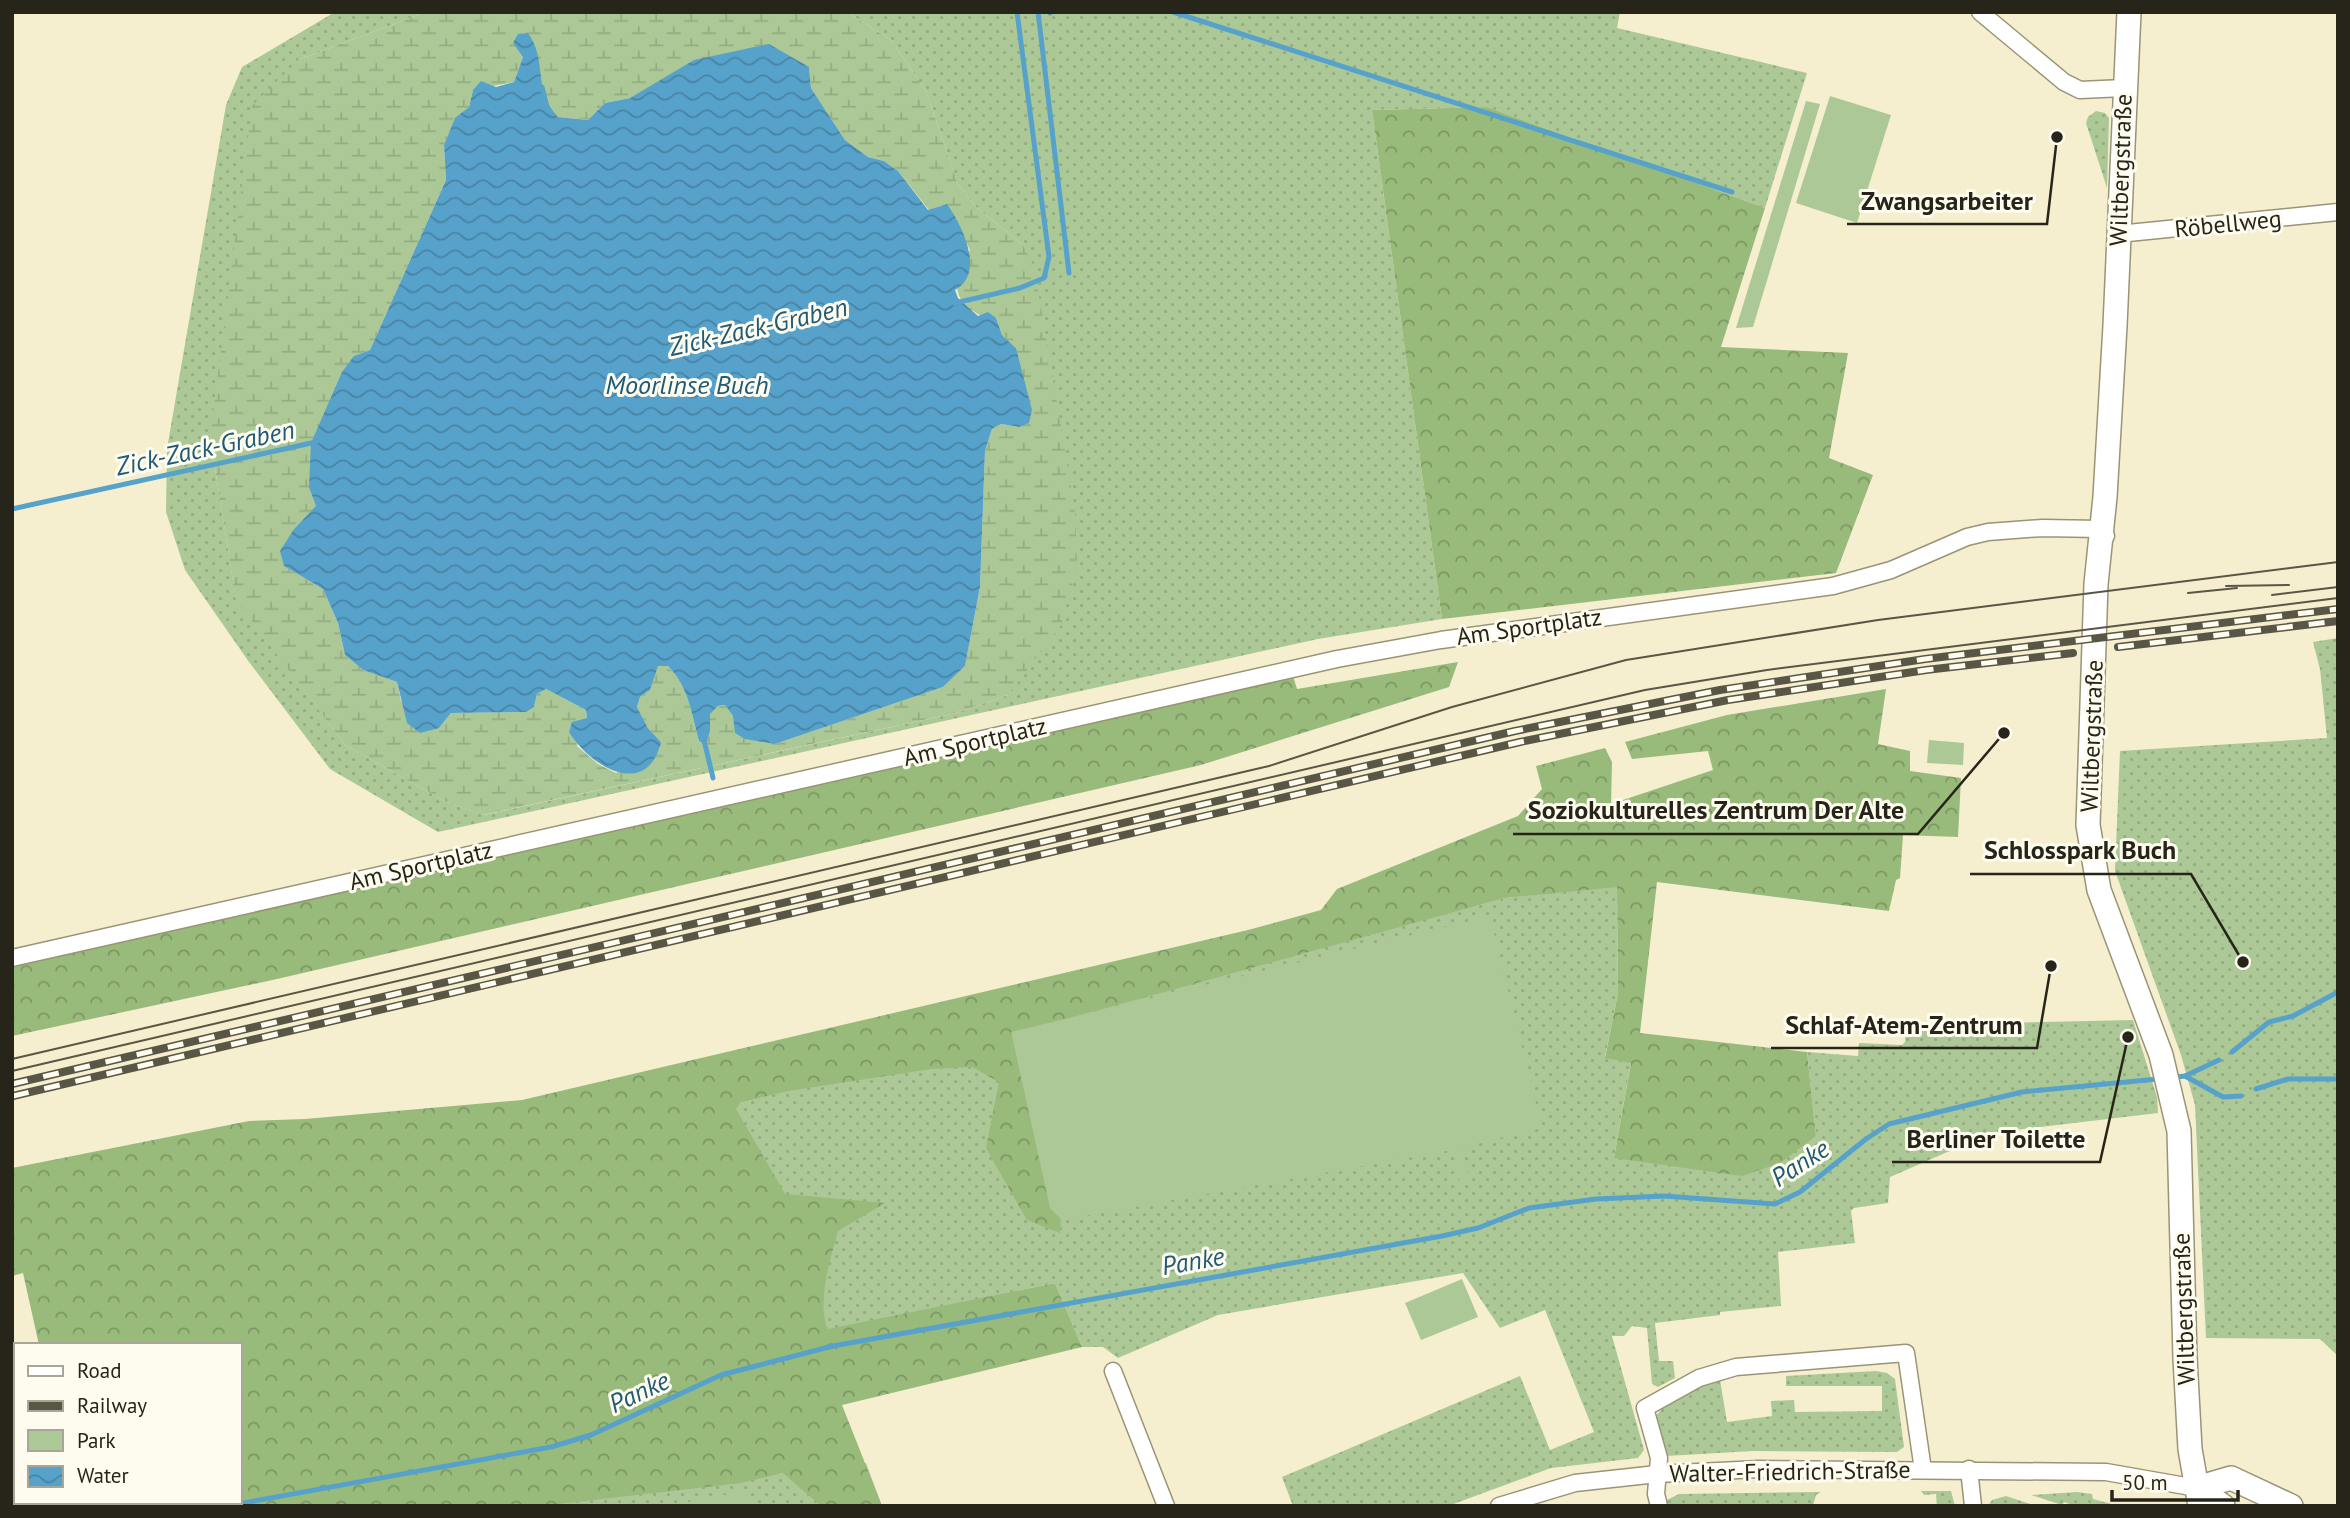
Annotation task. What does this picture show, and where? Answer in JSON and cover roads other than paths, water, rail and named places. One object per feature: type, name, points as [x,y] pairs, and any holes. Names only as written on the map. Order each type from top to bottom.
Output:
[{"type":"main road","name":"Wiltbergstraße","points":[[2129,12],[2115,326],[2096,584],[2089,794],[2093,869],[2161,1055],[2172,1092],[2179,1131],[2185,1358],[2195,1500]]},
{"type":"main road","points":[[2195,1500],[2231,1478],[2291,1506]]},
{"type":"main road","points":[[2195,1500],[2223,1506]]},
{"type":"street","points":[[1980,12],[2064,82],[2080,90],[2124,88]]},
{"type":"street","name":"Röbellweg","points":[[2118,234],[2338,212]]},
{"type":"street","name":"Am Sportplatz","points":[[12,958],[1337,659],[1441,640],[1833,586],[1891,570],[1968,537],[2007,529],[2101,529]]},
{"type":"street","name":"Walter-Friedrich-Straße","points":[[1657,1474],[1659,1458],[1645,1408],[1699,1378],[1736,1367],[1906,1353],[1923,1470]]},
{"type":"street","points":[[1113,1371],[1166,1506]]},
{"type":"street","name":"Walter-Friedrich-Straße","points":[[1500,1506],[1575,1483],[1657,1474],[1759,1469],[2106,1472],[2195,1500]]},
{"type":"street","points":[[1969,1469],[1972,1506]]},
{"type":"street","points":[[1657,1474],[1659,1506]]},
{"type":"water","name":"Moorlinse Buch","points":[[528,33],[534,44],[542,85],[550,106],[558,117],[588,120],[605,103],[630,98],[694,60],[769,44],[809,67],[811,88],[845,140],[868,157],[884,161],[898,171],[928,210],[947,204],[953,213],[964,236],[970,261],[964,282],[955,290],[958,298],[978,316],[988,312],[996,318],[1002,335],[1016,348],[1032,410],[1029,423],[1019,427],[1001,424],[992,429],[985,451],[980,587],[965,666],[943,687],[775,744],[745,739],[735,733],[733,716],[725,705],[718,706],[710,714],[710,731],[706,744],[699,741],[681,683],[668,666],[658,666],[650,690],[640,697],[637,707],[648,728],[661,742],[654,760],[644,770],[631,774],[618,772],[590,756],[569,732],[572,722],[587,718],[586,710],[546,689],[537,694],[534,707],[526,712],[451,713],[439,728],[420,733],[407,723],[397,682],[363,670],[345,655],[338,623],[323,589],[284,566],[280,551],[294,529],[316,506],[309,487],[311,443],[342,372],[354,356],[370,350],[446,180],[444,145],[455,118],[469,107],[473,90],[481,81],[496,87],[514,82],[523,57],[513,43],[518,34]]},
{"type":"waterway","name":"Zick-Zack-Graben","points":[[955,303],[1020,288],[1044,278],[1049,257],[1017,12]]},
{"type":"waterway","points":[[1038,12],[1069,273]]},
{"type":"waterway","points":[[1173,12],[1732,192]]},
{"type":"waterway","points":[[542,87],[548,111]]},
{"type":"waterway","name":"Zick-Zack-Graben","points":[[12,509],[316,442]]},
{"type":"waterway","points":[[703,736],[713,778]]},
{"type":"waterway","name":"Panke","points":[[2232,1052],[2269,1022],[2293,1016],[2338,992]]},
{"type":"waterway","name":"Panke","points":[[2177,1077],[2219,1060]]},
{"type":"waterway","points":[[2185,1076],[2223,1097],[2241,1096]]},
{"type":"waterway","name":"Panke","points":[[242,1503],[551,1447],[591,1435],[721,1375],[833,1346],[1442,1236],[1478,1228],[1529,1208],[1596,1199],[1664,1196],[1775,1204],[1800,1192],[1889,1124],[2022,1092],[2158,1079]]},
{"type":"waterway","points":[[2256,1089],[2288,1079],[2338,1079]]},
{"type":"waterway","name":"Panke","points":[[227,1506],[238,1504]]},
{"type":"tram line","points":[[12,1059],[1269,766],[1452,707],[1626,660],[1878,620],[2338,562]]},
{"type":"tram line","points":[[2226,586],[2289,585]]},
{"type":"tram line","points":[[2272,595],[2338,587]]},
{"type":"tram line","points":[[2188,593],[2237,588]]},
{"type":"tram line","points":[[12,1071],[1645,690],[1767,670],[2338,598]]},
{"type":"railway","points":[[12,1084],[1515,731],[1720,690],[1925,659],[2338,609]]},
{"type":"railway","points":[[2118,647],[2338,621]]},
{"type":"railway","points":[[13,1096],[1520,742],[1728,700],[1926,670],[2073,653]]},
{"type":"place","name":"Zwangsarbeiter","points":[[2057,137]]},
{"type":"place","name":"Soziokulturelles Zentrum Der Alte","points":[[2004,733]]},
{"type":"place","name":"Schlosspark Buch","points":[[2243,962]]},
{"type":"place","name":"Schlaf-Atem-Zentrum","points":[[2051,966]]},
{"type":"place","name":"Berliner Toilette","points":[[2128,1037]]}]
